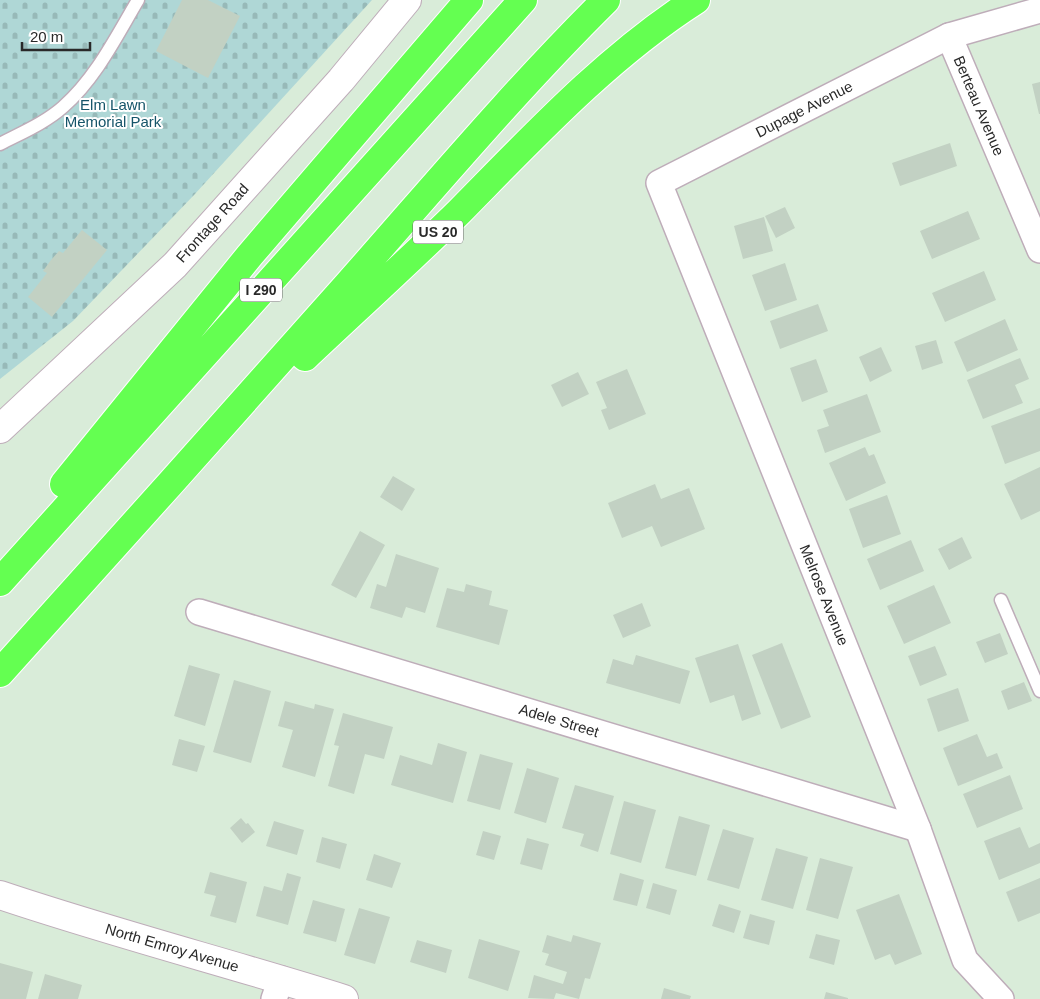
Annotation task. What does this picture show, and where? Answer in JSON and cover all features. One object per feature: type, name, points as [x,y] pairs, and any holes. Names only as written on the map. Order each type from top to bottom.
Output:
[{"type":"highway","points":[[0,564],[250,255],[469,0]]},
{"type":"highway","name":"I 290","points":[[0,582],[523,0]]},
{"type":"highway","points":[[0,673],[185,468],[456,162],[572,34],[606,0]]},
{"type":"highway","name":"US 20","points":[[185,468],[444,226],[558,113],[619,57],[696,0]]},
{"type":"street","name":"Frontage Road","points":[[0,429],[175,265],[341,80],[407,0]]},
{"type":"street","name":"Berteau Avenue","points":[[1033,12],[949,36],[1040,250]]},
{"type":"street","name":"Dupage Avenue","points":[[659,183],[949,36]]},
{"type":"street","name":"Melrose Avenue","points":[[659,183],[918,830],[965,960],[1001,999]]},
{"type":"street","name":"Adele Street","points":[[199,612],[918,830]]},
{"type":"street","name":"North Emroy Avenue","points":[[0,895],[168,948],[277,989],[344,999]]},
{"type":"lane","points":[[0,144],[46,120],[63,108],[103,61],[138,0]]},
{"type":"lane","points":[[1001,600],[1040,691]]},
{"type":"green space","name":"Elm Lawn Memorial Park","points":[[0,0],[372,0],[194,195],[73,321],[0,379]]},
{"type":"building","points":[[182,0],[208,0],[240,16],[208,78],[156,51]]},
{"type":"building","points":[[1040,82],[1040,114],[1039,114],[1032,84]]},
{"type":"building","points":[[950,143],[957,166],[900,186],[892,163]]},
{"type":"building","points":[[785,207],[795,228],[776,238],[765,216]]},
{"type":"building","points":[[968,211],[980,239],[932,259],[920,231]]},
{"type":"building","points":[[764,217],[773,251],[743,259],[734,226]]},
{"type":"building","points":[[82,230],[107,250],[52,317],[28,297],[47,273],[43,271],[51,260],[59,251],[63,253]]},
{"type":"building","points":[[785,263],[797,300],[765,311],[752,275]]},
{"type":"building","points":[[984,271],[996,300],[945,322],[932,293]]},
{"type":"building","points":[[818,304],[828,331],[780,349],[770,321]]},
{"type":"building","points":[[1005,319],[1018,350],[967,372],[954,342]]},
{"type":"building","points":[[936,340],[943,363],[922,370],[915,346]]},
{"type":"building","points":[[881,347],[892,371],[870,382],[859,357]]},
{"type":"building","points":[[1020,358],[1029,379],[1015,385],[1023,403],[983,419],[967,380]]},
{"type":"building","points":[[816,359],[828,392],[802,402],[790,368]]},
{"type":"building","points":[[627,369],[646,414],[609,430],[601,410],[607,408],[596,382]]},
{"type":"building","points":[[578,372],[589,394],[562,407],[551,385]]},
{"type":"building","points":[[867,394],[881,432],[825,453],[817,430],[829,426],[823,410]]},
{"type":"building","points":[[1040,408],[1040,451],[1005,464],[991,426]]},
{"type":"building","points":[[865,447],[869,456],[874,454],[886,483],[846,501],[829,463]]},
{"type":"building","points":[[1040,467],[1040,511],[1021,520],[1004,484]]},
{"type":"building","points":[[393,476],[415,489],[402,511],[380,497]]},
{"type":"building","points":[[655,484],[661,499],[689,488],[705,529],[661,547],[652,526],[622,538],[608,503]]},
{"type":"building","points":[[887,495],[901,534],[863,548],[849,509]]},
{"type":"building","points":[[360,531],[385,545],[356,598],[331,585]]},
{"type":"building","points":[[962,537],[972,558],[949,570],[938,549]]},
{"type":"building","points":[[911,540],[924,571],[880,590],[867,559]]},
{"type":"building","points":[[396,554],[439,568],[425,613],[406,607],[402,618],[370,608],[377,584],[386,587]]},
{"type":"building","points":[[466,584],[492,591],[489,605],[508,610],[499,645],[436,627],[447,588],[464,592]]},
{"type":"building","points":[[934,585],[951,623],[904,644],[887,606]]},
{"type":"building","points":[[642,603],[651,626],[623,638],[613,615]]},
{"type":"building","points":[[1000,633],[1008,654],[985,663],[976,642]]},
{"type":"building","points":[[782,643],[811,717],[781,729],[752,655]]},
{"type":"building","points":[[738,644],[761,714],[742,721],[734,695],[710,703],[695,658]]},
{"type":"building","points":[[935,646],[947,675],[920,686],[908,656]]},
{"type":"building","points":[[636,655],[690,671],[680,704],[606,683],[613,659],[633,665]]},
{"type":"building","points":[[189,665],[220,674],[205,726],[174,716]]},
{"type":"building","points":[[234,680],[271,691],[251,763],[213,752]]},
{"type":"building","points":[[1024,682],[1032,701],[1008,710],[1001,691]]},
{"type":"building","points":[[958,688],[969,721],[938,732],[927,699]]},
{"type":"building","points":[[285,701],[314,709],[315,704],[334,709],[315,777],[282,767],[293,730],[278,726]]},
{"type":"building","points":[[343,713],[393,727],[384,759],[365,754],[354,794],[328,786],[339,746],[334,745]]},
{"type":"building","points":[[977,734],[987,757],[997,753],[1003,768],[958,786],[943,748]]},
{"type":"building","points":[[179,739],[205,746],[197,772],[172,765]]},
{"type":"building","points":[[438,743],[467,752],[453,803],[391,785],[400,755],[432,765]]},
{"type":"building","points":[[480,754],[513,763],[500,810],[467,801]]},
{"type":"building","points":[[527,768],[559,778],[546,823],[514,813]]},
{"type":"building","points":[[1010,775],[1023,809],[977,828],[963,794]]},
{"type":"building","points":[[575,785],[614,796],[598,852],[580,846],[584,834],[562,828]]},
{"type":"building","points":[[624,801],[656,810],[641,863],[610,854]]},
{"type":"building","points":[[679,816],[710,825],[696,876],[665,868]]},
{"type":"building","points":[[241,818],[255,832],[242,843],[230,828]]},
{"type":"building","points":[[274,821],[304,830],[297,855],[266,846]]},
{"type":"building","points":[[1020,827],[1029,848],[1040,843],[1040,863],[999,880],[984,841]]},
{"type":"building","points":[[723,829],[754,838],[739,889],[707,880]]},
{"type":"building","points":[[483,831],[501,836],[494,860],[476,855]]},
{"type":"building","points":[[322,837],[347,844],[340,869],[316,862]]},
{"type":"building","points":[[527,838],[549,844],[542,870],[520,864]]},
{"type":"building","points":[[776,848],[808,857],[793,909],[761,900]]},
{"type":"building","points":[[374,854],[401,863],[392,888],[366,880]]},
{"type":"building","points":[[820,858],[853,867],[838,919],[806,910]]},
{"type":"building","points":[[210,872],[247,882],[236,923],[210,916],[216,896],[204,893]]},
{"type":"building","points":[[287,873],[301,877],[288,925],[256,916],[264,886],[282,891]]},
{"type":"building","points":[[620,873],[644,880],[637,906],[613,900]]},
{"type":"building","points":[[1040,878],[1040,913],[1018,922],[1006,892]]},
{"type":"building","points":[[653,883],[677,890],[670,915],[646,908]]},
{"type":"building","points":[[899,894],[922,954],[895,965],[890,954],[875,960],[856,910]]},
{"type":"building","points":[[313,900],[345,909],[336,942],[303,933]]},
{"type":"building","points":[[719,904],[741,911],[734,933],[712,926]]},
{"type":"building","points":[[359,908],[390,917],[375,964],[344,955]]},
{"type":"building","points":[[750,914],[775,921],[769,945],[743,938]]},
{"type":"building","points":[[816,934],[840,940],[834,965],[809,958]]},
{"type":"building","points":[[547,935],[571,942],[573,935],[601,943],[590,979],[585,978],[579,999],[556,993],[554,999],[528,998],[534,975],[563,984],[567,972],[545,965],[549,954],[542,952]]},
{"type":"building","points":[[479,939],[520,951],[508,991],[468,978]]},
{"type":"building","points":[[417,940],[452,950],[446,973],[410,962]]},
{"type":"building","points":[[0,963],[33,972],[26,999],[0,999]]},
{"type":"building","points":[[45,974],[82,985],[78,999],[38,999]]},
{"type":"building","points":[[664,988],[691,996],[690,999],[661,999]]},
{"type":"building","points":[[826,992],[848,998],[848,999],[824,999]]}]
